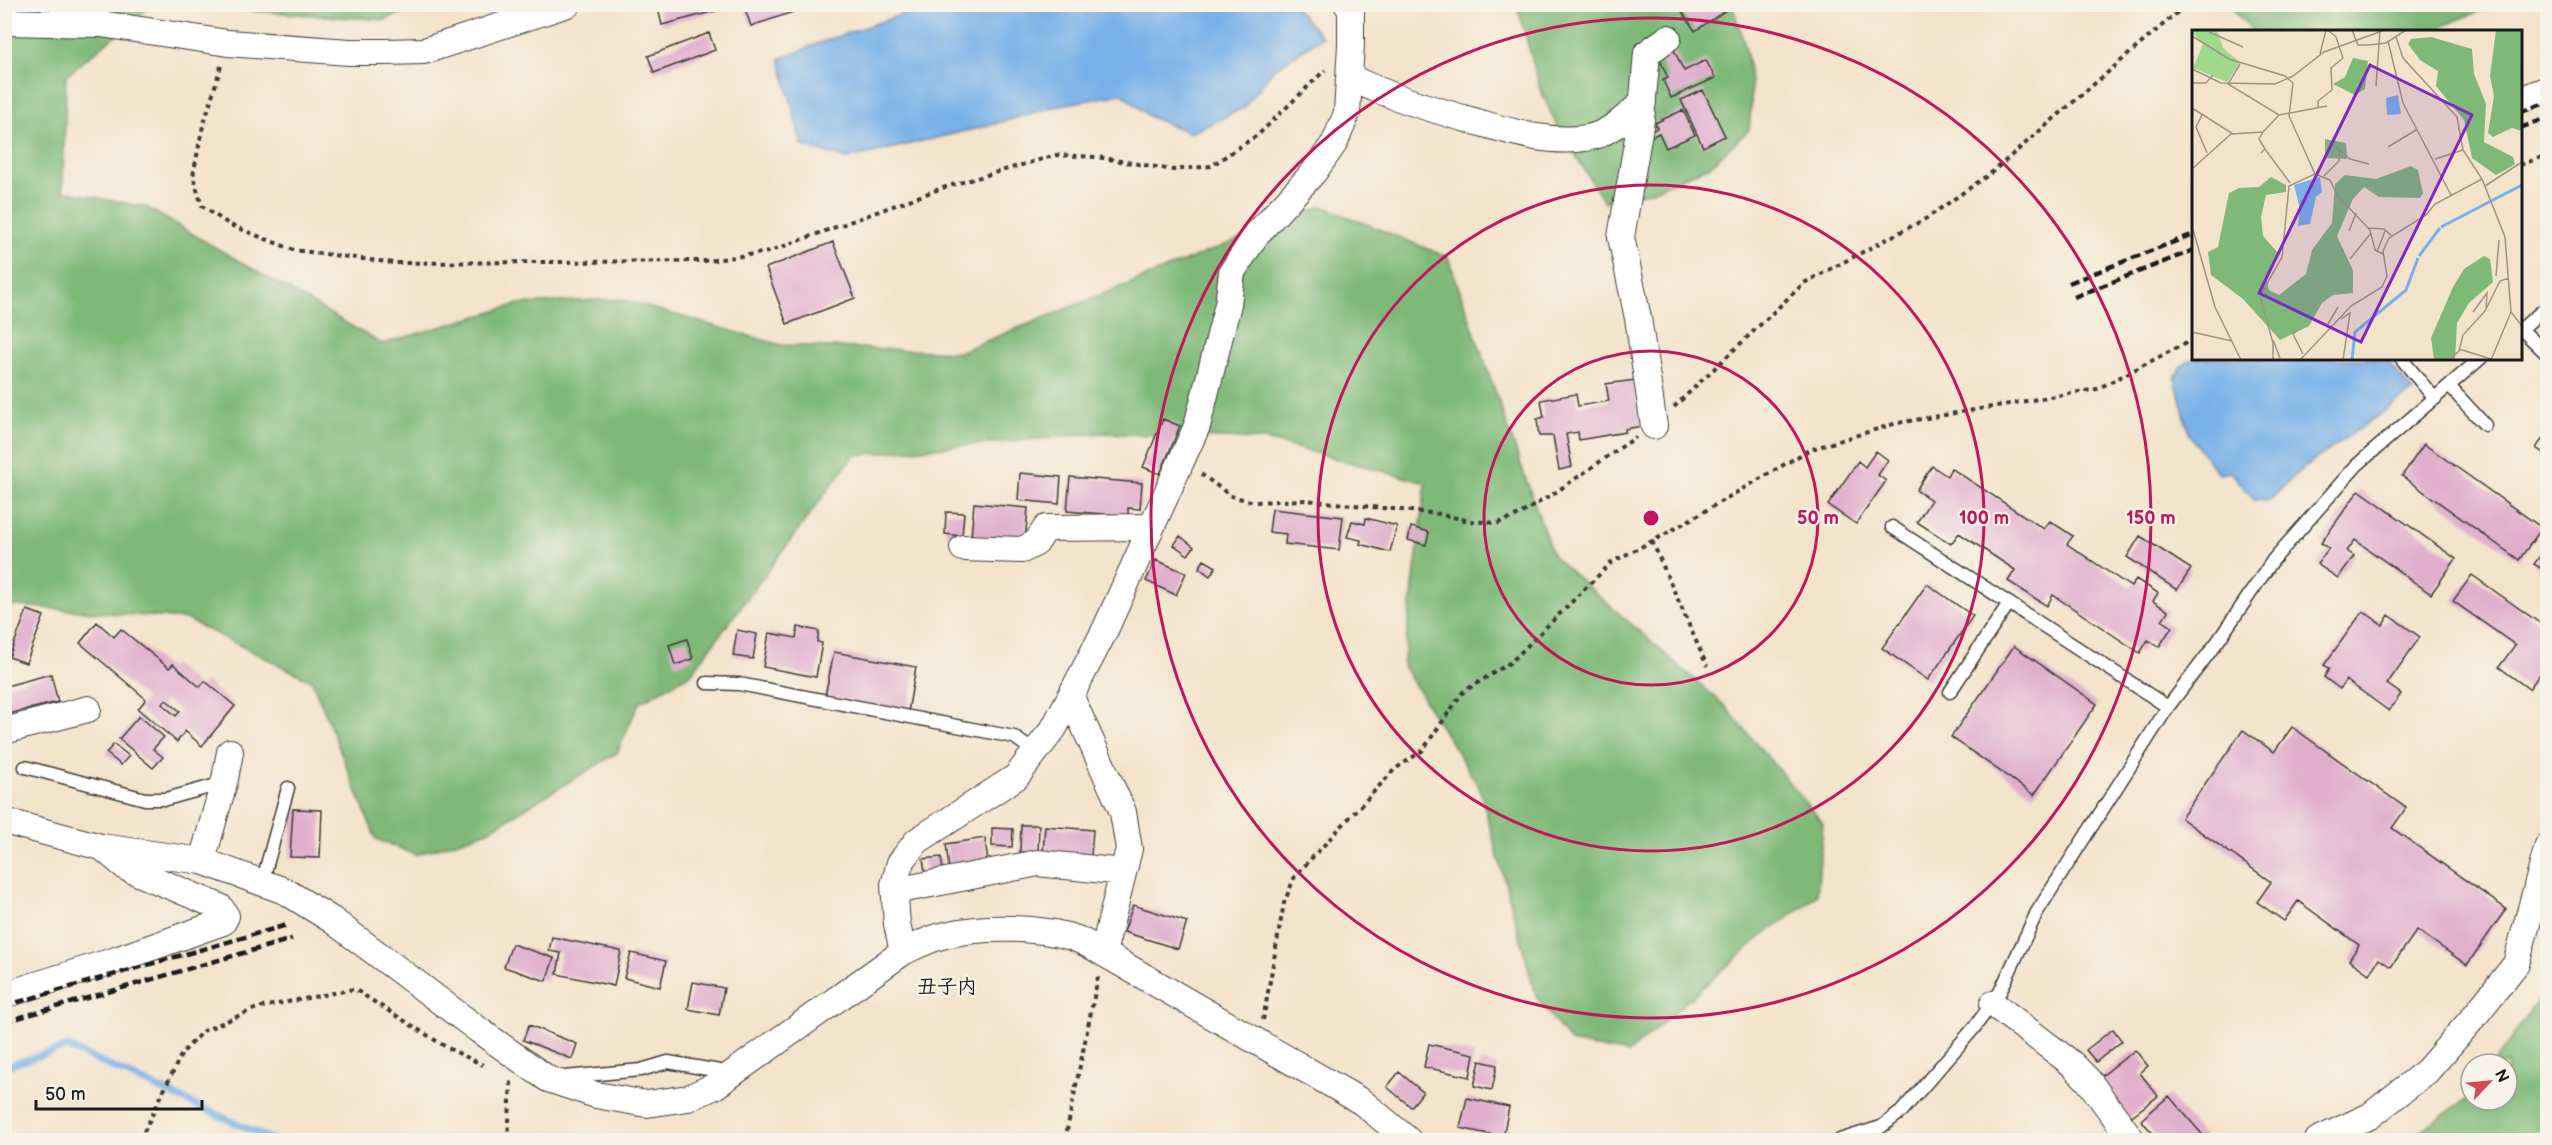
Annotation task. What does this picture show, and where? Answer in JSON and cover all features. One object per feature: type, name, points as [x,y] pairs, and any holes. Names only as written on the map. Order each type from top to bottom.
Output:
[{"type":"street","points":[[4,22],[101,24],[228,43],[349,52],[424,51],[568,4]]},
{"type":"street","points":[[903,952],[897,924],[895,891],[900,863],[917,841],[1016,777],[1054,729],[1106,630],[1197,426],[1228,304],[1232,272],[1256,235],[1314,172],[1335,142],[1347,113],[1351,10],[1347,4]]},
{"type":"street","points":[[1654,426],[1638,318],[1621,237],[1643,102],[1647,53],[1668,38]]},
{"type":"street","points":[[1349,77],[1378,92],[1419,105],[1531,138],[1552,140],[1589,138],[1619,123],[1643,102]]},
{"type":"street","points":[[2522,99],[2547,89]]},
{"type":"street","points":[[963,548],[1022,550],[1036,543],[1046,528],[1151,527]]},
{"type":"street","points":[[1071,697],[1123,812],[1129,849],[1103,953]]},
{"type":"street","points":[[4,731],[88,709]]},
{"type":"street","points":[[202,861],[224,783],[230,752]]},
{"type":"street","points":[[4,821],[101,847],[202,861],[285,891],[332,920],[540,1072],[596,1095],[647,1104],[688,1098],[715,1086],[903,952],[952,933],[1006,929],[1075,938],[1362,1102],[1408,1140]]},
{"type":"street","points":[[2318,1140],[2370,1116],[2427,1071],[2516,964],[2547,846]]},
{"type":"street","points":[[4,995],[116,960],[223,922],[226,916],[220,907],[127,868],[101,847]]},
{"type":"street","points":[[895,891],[1038,862],[1123,872]]},
{"type":"street","points":[[1993,1004],[2072,1064],[2088,1080],[2132,1140]]},
{"type":"lane","points":[[2522,329],[2547,306]]},
{"type":"lane","points":[[2522,331],[2547,354]]},
{"type":"lane","points":[[2403,360],[2435,399]]},
{"type":"lane","points":[[1840,1140],[1881,1127],[1901,1112],[1993,1004],[2037,912],[2168,707],[2281,551],[2357,465],[2479,360]]},
{"type":"lane","points":[[2449,386],[2485,426]]},
{"type":"lane","points":[[1892,526],[2168,707]]},
{"type":"lane","points":[[1950,692],[2009,603]]},
{"type":"lane","points":[[707,683],[739,684],[1014,737],[1035,752]]},
{"type":"lane","points":[[25,767],[145,799],[166,799],[224,783]]},
{"type":"lane","points":[[262,883],[288,788]]},
{"type":"lane","points":[[540,1072],[641,1071],[668,1062],[733,1073]]},
{"type":"path","points":[[1181,459],[1231,496],[1254,502],[1306,500],[1440,514],[1469,521],[1498,523],[1517,516],[1654,426],[1804,283],[1927,218],[1991,173],[2187,4]]},
{"type":"path","points":[[228,43],[202,130],[193,176],[202,206],[230,225],[294,250],[394,263],[708,261],[768,252],[942,188],[1056,155],[1096,157],[1173,170],[1211,166],[1259,134],[1351,44]]},
{"type":"path","points":[[2522,164],[2547,155]]},
{"type":"path","points":[[1259,1042],[1284,903],[1295,876],[1395,769],[1422,751],[1463,692],[1511,662],[1612,561],[1652,541],[1809,450],[1897,423],[2097,389],[2192,340]]},
{"type":"path","points":[[1652,541],[1707,666]]},
{"type":"path","points":[[1065,1140],[1103,953]]},
{"type":"path","points":[[140,1140],[182,1053],[203,1031],[257,1008],[354,990],[446,1047],[489,1067]]},
{"type":"path","points":[[508,1140],[511,1077],[540,1072]]},
{"type":"green space","points":[[4,5],[152,5],[66,76],[63,191],[146,207],[382,344],[519,304],[620,299],[781,345],[959,352],[1322,206],[1448,257],[1553,556],[1725,706],[1823,823],[1817,896],[1757,940],[1628,1053],[1570,1042],[1536,996],[1479,787],[1403,666],[1426,483],[1267,440],[1104,433],[854,455],[691,674],[639,703],[617,753],[486,832],[416,855],[376,839],[312,681],[186,619],[5,605]]},
{"type":"green space","points":[[165,5],[422,5],[385,20]]},
{"type":"green space","points":[[1517,5],[1732,5],[1743,38],[1751,80],[1749,130],[1710,166],[1652,191],[1604,202],[1557,126],[1540,89]]},
{"type":"green space","points":[[2230,5],[2495,5],[2432,30],[2251,30]]},
{"type":"green space","points":[[2547,987],[2547,1140],[2407,1140],[2459,1104],[2459,1112],[2519,1112],[2519,1052],[2501,1052]]},
{"type":"water","points":[[929,5],[1293,5],[1322,37],[1273,70],[1244,108],[1191,133],[1150,117],[1122,94],[1061,105],[987,126],[847,159],[802,146],[780,59]]},
{"type":"water","points":[[2192,360],[2387,360],[2413,391],[2302,469],[2269,501],[2254,500],[2231,472],[2218,474],[2189,434],[2175,378],[2181,366]]},
{"type":"building","points":[[657,4],[722,4],[723,9],[662,25]]},
{"type":"building","points":[[743,4],[814,4],[814,5],[751,26]]},
{"type":"building","points":[[1677,4],[1722,4],[1726,10],[1695,31]]},
{"type":"building","points":[[709,33],[715,50],[654,73],[648,56]]},
{"type":"building","points":[[1671,44],[1684,71],[1706,60],[1715,78],[1671,98],[1663,80],[1668,78],[1656,51]]},
{"type":"building","points":[[1703,90],[1725,136],[1703,147],[1681,100]]},
{"type":"building","points":[[1683,110],[1695,135],[1666,148],[1659,133],[1649,138],[1647,133],[1657,128],[1655,123]]},
{"type":"building","points":[[833,242],[855,298],[787,324],[766,268]]},
{"type":"building","points":[[1635,380],[1643,426],[1625,429],[1625,432],[1579,440],[1578,432],[1566,434],[1572,467],[1559,470],[1553,436],[1539,436],[1537,419],[1544,417],[1541,400],[1576,394],[1578,406],[1609,401],[1606,384]]},
{"type":"building","points":[[1163,419],[1180,426],[1160,474],[1143,467]]},
{"type":"building","points":[[2548,431],[2548,456],[2536,448]]},
{"type":"building","points":[[2424,444],[2542,528],[2519,560],[2402,476]]},
{"type":"building","points":[[1876,451],[1888,460],[1878,475],[1886,481],[1856,524],[1828,505],[1858,461],[1865,467]]},
{"type":"building","points":[[1932,466],[1947,476],[1951,468],[2044,529],[2050,521],[2073,536],[2067,544],[2131,587],[2136,579],[2158,593],[2153,601],[2168,611],[2162,620],[2172,627],[2159,647],[2148,640],[2140,653],[2053,595],[2047,606],[2008,581],[2015,570],[1959,533],[1951,544],[1917,522],[1931,500],[1916,490]]},
{"type":"building","points":[[1020,473],[1061,477],[1059,504],[1018,500]]},
{"type":"building","points":[[1070,477],[1142,483],[1140,509],[1128,508],[1128,516],[1067,511]]},
{"type":"building","points":[[2359,490],[2456,559],[2431,594],[2355,540],[2347,551],[2354,556],[2338,578],[2317,564],[2329,548],[2321,543]]},
{"type":"building","points":[[974,503],[1028,508],[1025,542],[971,537]]},
{"type":"building","points":[[1272,509],[1343,517],[1339,550],[1285,544],[1286,534],[1269,532]]},
{"type":"building","points":[[946,512],[964,513],[962,536],[945,534]]},
{"type":"building","points":[[1366,518],[1397,526],[1390,552],[1360,544],[1361,540],[1347,537],[1352,521],[1365,524]]},
{"type":"building","points":[[1411,527],[1429,532],[1426,545],[1408,540]]},
{"type":"building","points":[[1180,536],[1194,547],[1188,555],[1174,545]]},
{"type":"building","points":[[2140,536],[2191,569],[2177,590],[2127,557]]},
{"type":"building","points":[[2548,545],[2548,573],[2534,564]]},
{"type":"building","points":[[1156,560],[1186,573],[1176,595],[1146,581]]},
{"type":"building","points":[[1204,560],[1216,567],[1210,576],[1199,568]]},
{"type":"building","points":[[2472,575],[2548,629],[2548,663],[2529,689],[2499,667],[2515,645],[2453,601]]},
{"type":"building","points":[[1927,584],[1973,616],[1928,680],[1882,648]]},
{"type":"building","points":[[27,610],[44,616],[26,663],[9,657]]},
{"type":"building","points":[[2363,611],[2383,625],[2389,615],[2420,637],[2387,684],[2401,694],[2389,711],[2346,680],[2340,689],[2324,677],[2329,669],[2324,665]]},
{"type":"building","points":[[97,622],[114,637],[121,629],[169,668],[173,664],[200,687],[205,681],[235,706],[202,746],[185,731],[177,742],[138,709],[146,699],[80,643]],"holes":[[[166,700],[180,711],[176,716],[162,704]]]},
{"type":"building","points":[[798,627],[819,631],[817,642],[822,643],[816,677],[763,667],[769,633],[796,638]]},
{"type":"building","points":[[737,630],[757,634],[753,659],[733,656]]},
{"type":"building","points":[[687,639],[693,659],[675,665],[669,645]]},
{"type":"building","points":[[2014,646],[2097,704],[2034,795],[1951,737]]},
{"type":"building","points":[[834,652],[916,667],[908,712],[825,696]]},
{"type":"building","points":[[51,674],[58,702],[4,715],[4,696],[9,695],[6,686]]},
{"type":"building","points":[[139,716],[164,737],[153,749],[163,757],[153,768],[119,739]]},
{"type":"building","points":[[2292,727],[2406,808],[2392,828],[2506,909],[2467,965],[2417,930],[2391,967],[2379,959],[2369,974],[2349,960],[2359,945],[2298,901],[2284,921],[2257,902],[2271,882],[2181,818],[2243,730],[2274,752]]},
{"type":"building","points":[[114,744],[129,756],[121,765],[106,753]]},
{"type":"building","points":[[293,809],[322,810],[320,858],[290,857]]},
{"type":"building","points":[[1021,825],[1039,825],[1038,852],[1020,852]]},
{"type":"building","points":[[1045,826],[1093,830],[1091,856],[1043,852]]},
{"type":"building","points":[[992,828],[1013,829],[1012,847],[992,846]]},
{"type":"building","points":[[985,838],[988,863],[949,869],[946,844]]},
{"type":"building","points":[[941,857],[944,876],[926,878],[923,859]]},
{"type":"building","points":[[1133,905],[1187,922],[1178,949],[1124,932]]},
{"type":"building","points":[[552,937],[621,951],[614,986],[557,974],[561,953],[549,951]]},
{"type":"building","points":[[512,944],[554,958],[546,981],[504,967]]},
{"type":"building","points":[[631,953],[666,961],[660,987],[624,978]]},
{"type":"building","points":[[693,982],[724,988],[719,1015],[688,1009]]},
{"type":"building","points":[[529,1025],[577,1044],[572,1059],[523,1040]]},
{"type":"building","points":[[2113,1029],[2122,1041],[2096,1062],[2086,1050]]},
{"type":"building","points":[[1429,1044],[1474,1054],[1470,1077],[1424,1067]]},
{"type":"building","points":[[2135,1050],[2148,1066],[2140,1073],[2158,1096],[2128,1119],[2098,1079]]},
{"type":"building","points":[[1480,1061],[1497,1065],[1492,1090],[1474,1086]]},
{"type":"building","points":[[1399,1072],[1423,1092],[1411,1107],[1387,1087]]},
{"type":"building","points":[[2169,1096],[2207,1140],[2152,1140],[2156,1137],[2141,1120]]},
{"type":"building","points":[[1467,1098],[1509,1107],[1503,1137],[1460,1128]]},
{"type":"waterway","points":[[4,1067],[67,1047],[273,1140]]},
{"type":"railway","points":[[2522,111],[2548,102]]},
{"type":"railway","points":[[2522,127],[2548,118]]},
{"type":"railway","points":[[2069,283],[2192,235]]},
{"type":"railway","points":[[2074,297],[2192,251]]},
{"type":"railway","points":[[4,1006],[287,925]]},
{"type":"railway","points":[[4,1022],[292,939]]},
{"type":"district","name":"丑子内","points":[[947,986]]}]
